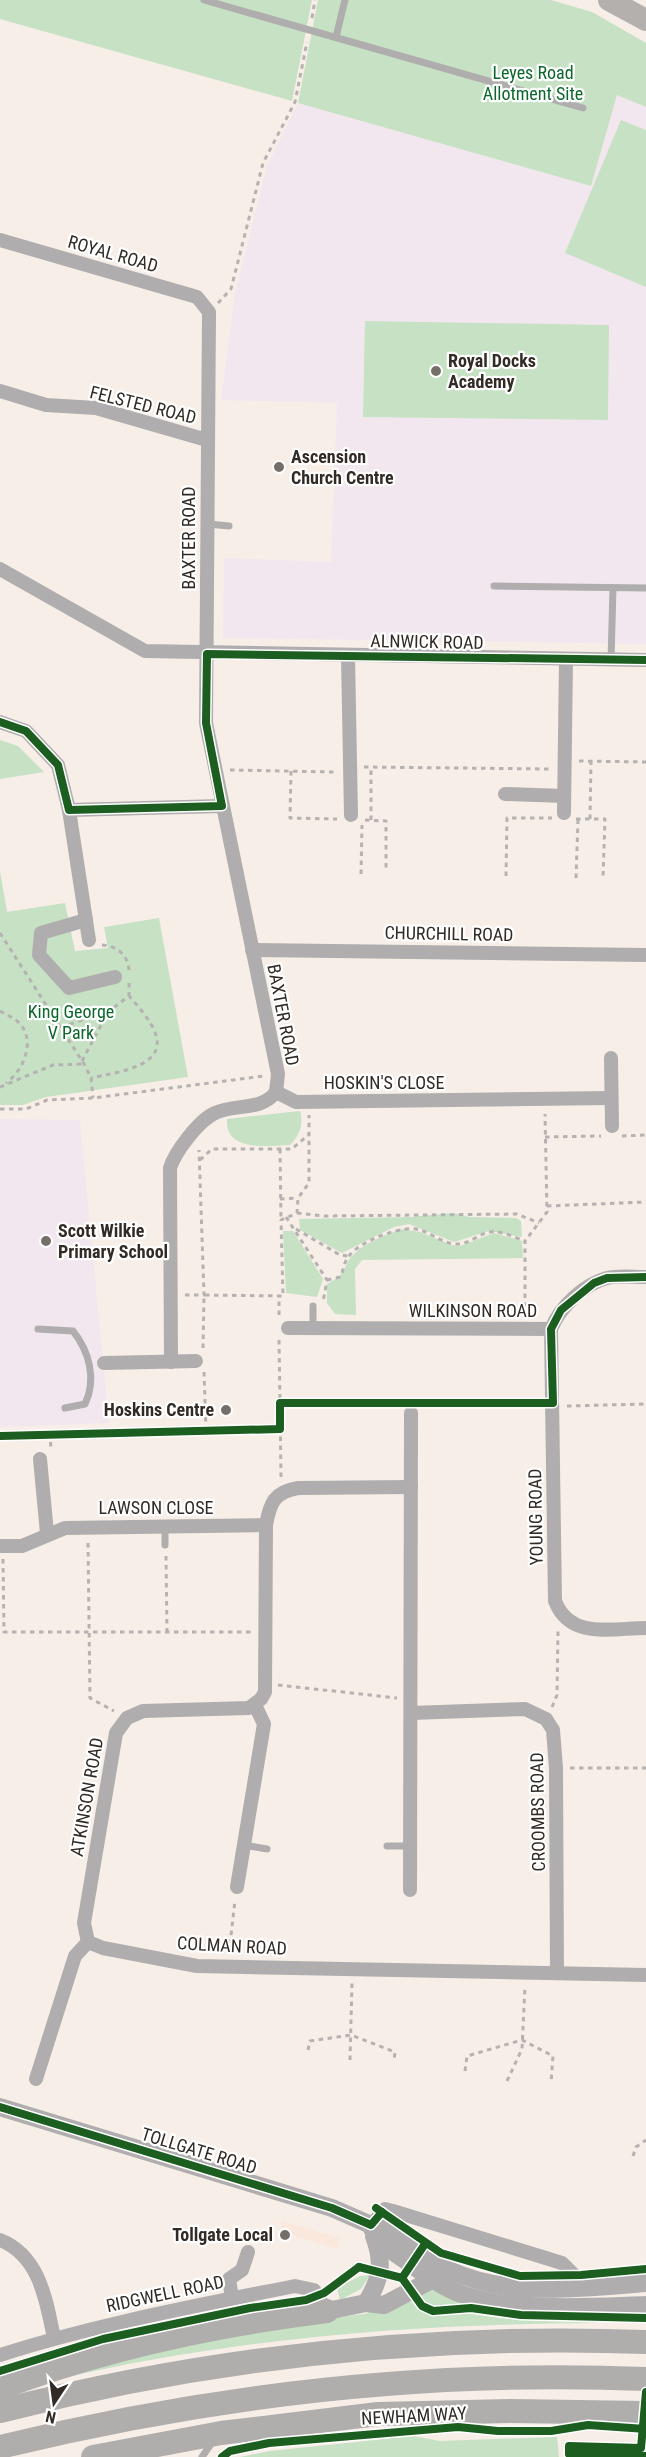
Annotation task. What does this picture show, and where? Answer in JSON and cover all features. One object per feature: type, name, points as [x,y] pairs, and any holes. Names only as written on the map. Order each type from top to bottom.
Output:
[{"type":"highway","points":[[0,2388],[62,2365],[152,2341],[267,2319],[327,2311]]},
{"type":"highway","points":[[0,2411],[133,2380],[319,2353],[504,2340],[646,2342]]},
{"type":"highway","name":"NEWHAM WAY","points":[[0,2447],[141,2416],[233,2400],[324,2389],[506,2377],[646,2379]]},
{"type":"highway","points":[[93,2457],[147,2453],[221,2433],[378,2414],[511,2411],[646,2413]]},
{"type":"main road","points":[[609,0],[646,20]]},
{"type":"street","name":"ROYAL ROAD","points":[[0,240],[197,297],[209,312]]},
{"type":"street","name":"BAXTER ROAD","points":[[209,312],[206,723],[278,1074],[276,1092]]},
{"type":"street","name":"FELSTED ROAD","points":[[0,391],[46,405],[96,408],[207,440]]},
{"type":"street","name":"ALNWICK ROAD","points":[[0,569],[145,651],[207,654],[646,660]]},
{"type":"street","name":"ALNWICK ROAD","points":[[348,656],[350,770],[357,818]]},
{"type":"street","points":[[564,813],[566,659]]},
{"type":"street","points":[[0,722],[26,731],[58,765],[69,810],[89,940]]},
{"type":"street","points":[[505,794],[564,796]]},
{"type":"street","points":[[69,810],[222,806]]},
{"type":"street","points":[[86,920],[40,933],[39,955],[69,988],[115,977]]},
{"type":"street","name":"CHURCHILL ROAD","points":[[252,950],[646,955]]},
{"type":"street","points":[[611,1058],[612,1126]]},
{"type":"street","points":[[171,1362],[170,1168],[178,1151],[214,1113],[263,1104],[276,1092]]},
{"type":"street","name":"HOSKIN'S CLOSE","points":[[276,1092],[296,1102],[612,1098]]},
{"type":"street","name":"WILKINSON ROAD","points":[[283,1332],[313,1328],[551,1329],[561,1310],[594,1283],[607,1278],[646,1277]]},
{"type":"street","name":"YOUNG ROAD","points":[[551,1329],[554,1592],[560,1612]]},
{"type":"street","points":[[97,1363],[171,1362],[201,1358]]},
{"type":"street","points":[[410,1890],[411,1413]]},
{"type":"street","points":[[40,1460],[47,1533]]},
{"type":"street","points":[[127,1718],[143,1711],[249,1708],[255,1705],[265,1692],[266,1525],[270,1504],[282,1493],[298,1488],[411,1487]]},
{"type":"street","name":"LAWSON CLOSE","points":[[1,1546],[22,1546],[47,1533],[65,1528],[88,1526],[266,1525]]},
{"type":"street","points":[[560,1612],[570,1624],[579,1628],[646,1628]]},
{"type":"street","points":[[237,1887],[264,1724],[255,1705]]},
{"type":"street","points":[[411,1713],[525,1709],[546,1719]]},
{"type":"street","name":"ATKINSON ROAD","points":[[88,1942],[84,1923],[106,1789],[116,1733],[127,1718]]},
{"type":"street","name":"CROOMBS ROAD","points":[[546,1719],[553,1730],[556,1768],[557,1973]]},
{"type":"street","points":[[36,2079],[75,1956],[88,1942]]},
{"type":"street","name":"COLMAN ROAD","points":[[88,1942],[103,1948],[197,1966],[646,1975]]},
{"type":"street","name":"TOLLGATE ROAD","points":[[0,2107],[332,2208],[372,2230],[412,2265],[442,2274],[514,2287],[579,2289],[646,2283]]},
{"type":"street","points":[[366,2303],[381,2271],[380,2252],[372,2230],[385,2210],[562,2263],[574,2275],[579,2289]]},
{"type":"street","points":[[0,2240],[12,2245],[30,2261],[39,2278],[54,2338]]},
{"type":"street","points":[[232,2298],[229,2279],[242,2270],[248,2252]]},
{"type":"street","points":[[327,2311],[366,2303],[384,2305],[442,2274]]},
{"type":"street","name":"TOLLGATE ROAD","points":[[442,2274],[463,2294],[496,2302],[540,2305],[646,2305]]},
{"type":"street","name":"RIDGWELL ROAD","points":[[0,2355],[54,2338],[295,2286],[304,2287],[320,2295],[327,2311]]},
{"type":"lane","points":[[204,0],[583,108]]},
{"type":"lane","points":[[336,37],[345,0]]},
{"type":"lane","points":[[208,524],[229,526]]},
{"type":"lane","points":[[494,586],[646,588]]},
{"type":"lane","points":[[611,660],[613,588]]},
{"type":"lane","points":[[313,1305],[313,1328]]},
{"type":"lane","points":[[38,1329],[73,1331],[97,1363],[85,1404],[64,1408]]},
{"type":"lane","points":[[165,1525],[165,1545]]},
{"type":"lane","points":[[244,1845],[267,1849]]},
{"type":"lane","points":[[387,1846],[410,1846]]},
{"type":"lane","points":[[202,2457],[221,2433]]},
{"type":"path","points":[[209,312],[231,289],[263,163],[295,102],[315,0]]},
{"type":"path","points":[[215,770],[350,770],[371,766],[556,769],[577,761],[646,762]]},
{"type":"path","points":[[590,819],[591,762]]},
{"type":"path","points":[[371,766],[371,820]]},
{"type":"path","points":[[290,818],[291,771]]},
{"type":"path","points":[[357,818],[361,874]]},
{"type":"path","points":[[506,876],[507,818]]},
{"type":"path","points":[[576,878],[578,819]]},
{"type":"path","points":[[603,877],[605,819]]},
{"type":"path","points":[[386,820],[386,872]]},
{"type":"path","points":[[1,932],[83,1063],[91,1078],[93,1098]]},
{"type":"path","points":[[61,1027],[108,1012],[129,996],[153,1027],[155,1049],[148,1062],[132,1069],[91,1078]]},
{"type":"path","points":[[0,1011],[20,1023],[27,1041],[23,1064],[6,1083]]},
{"type":"path","points":[[83,1063],[108,1012]]},
{"type":"path","points":[[0,1087],[53,1065],[83,1063]]},
{"type":"path","points":[[0,1109],[26,1109],[47,1100],[93,1098],[278,1074]]},
{"type":"path","points":[[525,1329],[525,1241],[547,1212],[544,1100]]},
{"type":"path","points":[[297,1213],[298,1198],[309,1183],[309,1102]]},
{"type":"path","points":[[199,1128],[204,1295],[201,1358],[206,1431]]},
{"type":"path","points":[[200,1160],[212,1149],[292,1149],[309,1134]]},
{"type":"path","points":[[545,1137],[646,1135]]},
{"type":"path","points":[[204,1295],[283,1296],[280,1149]]},
{"type":"path","points":[[280,1199],[298,1198]]},
{"type":"path","points":[[547,1206],[646,1202]]},
{"type":"path","points":[[281,1220],[297,1213],[324,1216],[517,1214],[539,1223]]},
{"type":"path","points":[[286,1217],[327,1280],[323,1304],[313,1305]]},
{"type":"path","points":[[327,1280],[340,1277],[348,1256],[357,1249],[398,1228],[408,1227],[461,1244],[489,1232],[498,1232],[525,1241]]},
{"type":"path","points":[[295,1228],[340,1255],[348,1256]]},
{"type":"path","points":[[279,1296],[279,1317]]},
{"type":"path","points":[[280,1403],[283,1332]]},
{"type":"path","points":[[581,1405],[646,1404]]},
{"type":"path","points":[[0,1436],[280,1429],[282,1493]]},
{"type":"path","points":[[88,1526],[90,1698],[127,1718]]},
{"type":"path","points":[[165,1545],[167,1632]]},
{"type":"path","points":[[1,1546],[4,1632],[266,1632]]},
{"type":"path","points":[[546,1719],[557,1695],[560,1612]]},
{"type":"path","points":[[298,1687],[384,1697]]},
{"type":"path","points":[[556,1768],[646,1768]]},
{"type":"path","points":[[229,1959],[237,1887]]},
{"type":"path","points":[[507,2081],[522,2049],[526,1972]]},
{"type":"path","points":[[350,2060],[352,1983]]},
{"type":"path","points":[[308,2050],[310,2041],[351,2035],[395,2052],[394,2061]]},
{"type":"path","points":[[465,2071],[467,2056],[522,2040],[553,2056],[551,2083]]},
{"type":"path","points":[[633,2156],[636,2147],[646,2140]]},
{"type":"shaded area","name":"Royal Docks Academy","points":[[617,95],[646,107],[646,644],[223,638],[224,558],[331,562],[337,403],[221,400],[235,293],[267,166],[298,103],[591,186]]},
{"type":"shaded area","name":"Scott Wilkie Primary School","points":[[0,1119],[80,1120],[109,1423],[0,1427]]},
{"type":"shaded area","points":[[282,2221],[340,2238],[337,2249],[280,2231]]},
{"type":"green space","points":[[0,0],[312,0],[292,101],[0,19]]},
{"type":"green space","name":"Leyes Road Allotment Site","points":[[318,0],[551,0],[592,12],[646,43],[646,107],[617,95],[591,186],[298,103]]},
{"type":"green space","points":[[621,120],[646,130],[646,287],[565,253]]},
{"type":"green space","points":[[365,321],[609,325],[608,420],[363,417]]},
{"type":"green space","points":[[0,740],[18,746],[44,772],[0,779]]},
{"type":"green space","name":"King George V Park","points":[[0,871],[7,912],[65,903],[75,951],[108,948],[104,927],[159,918],[188,1077],[46,1097],[23,1105],[0,1105]]},
{"type":"green space","points":[[300,1111],[300,1130],[290,1145],[249,1145],[233,1137],[228,1130],[227,1119]]},
{"type":"green space","points":[[453,1213],[469,1217],[516,1218],[521,1221],[522,1237],[489,1231],[454,1242],[409,1224],[394,1227],[342,1253],[300,1230],[299,1219],[411,1217]]},
{"type":"green space","points":[[401,1229],[420,1232],[460,1246],[494,1233],[522,1241],[523,1258],[362,1260],[355,1269],[356,1315],[335,1314],[327,1303],[327,1284],[340,1276],[351,1258],[365,1245]]},
{"type":"green space","points":[[283,1231],[293,1231],[323,1279],[317,1297],[286,1293]]},
{"type":"green space","points":[[370,2275],[361,2289],[340,2300],[337,2288],[360,2276]]},
{"type":"green space","points":[[433,2288],[467,2303],[441,2307],[430,2305],[420,2296]]},
{"type":"green space","points":[[411,2301],[421,2310],[436,2316],[465,2313],[507,2319],[598,2323],[460,2326],[322,2336],[186,2354],[50,2381],[99,2361],[301,2322],[364,2314]]},
{"type":"green space","points":[[413,2436],[440,2441],[557,2437],[559,2457],[240,2457],[270,2451]]},
{"type":"cycle path","points":[[0,722],[26,731],[58,765],[69,810],[222,806],[206,723],[207,654],[646,660]]},
{"type":"cycle path","points":[[0,1436],[280,1429],[280,1403],[553,1403],[551,1329],[561,1310],[594,1283],[607,1278],[646,1277]]},
{"type":"cycle path","points":[[0,2107],[332,2208],[371,2225],[382,2212]]},
{"type":"cycle path","points":[[376,2208],[441,2253],[520,2276],[581,2275],[646,2269]]},
{"type":"cycle path","points":[[359,2267],[402,2278],[425,2244]]},
{"type":"cycle path","points":[[0,2371],[103,2339],[250,2308],[306,2300],[324,2293],[359,2267]]},
{"type":"cycle path","points":[[402,2278],[422,2306],[433,2311],[471,2308],[521,2315],[646,2318]]},
{"type":"cycle path","points":[[646,2392],[641,2448],[569,2446],[569,2454],[646,2456]]},
{"type":"cycle path","points":[[222,2457],[230,2451],[269,2443],[458,2427],[498,2431],[551,2431],[588,2425],[646,2429]]},
{"type":"place","name":"Royal Docks Academy","points":[[436,371]]},
{"type":"place","name":"Ascension Church Centre","points":[[279,467]]},
{"type":"place","name":"Scott Wilkie Primary School","points":[[46,1241]]},
{"type":"place","name":"Hoskins Centre","points":[[226,1410]]},
{"type":"place","name":"Tollgate Local","points":[[285,2235]]}]
